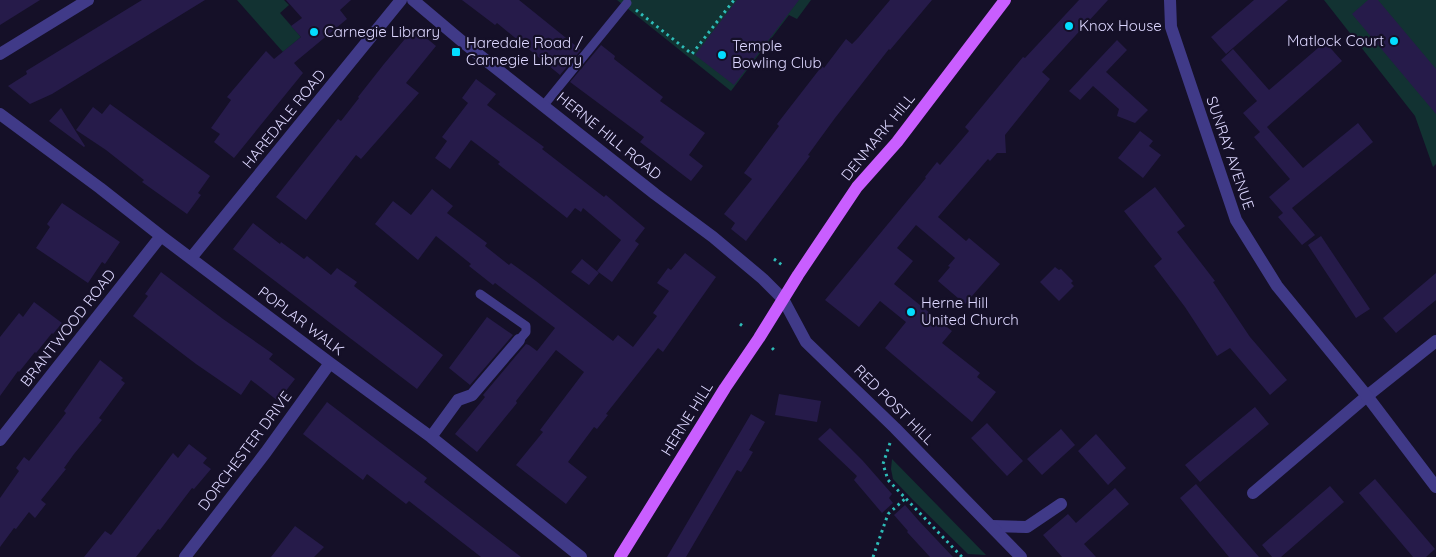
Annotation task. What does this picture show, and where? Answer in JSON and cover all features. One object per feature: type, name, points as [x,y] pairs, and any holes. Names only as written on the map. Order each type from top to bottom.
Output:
[{"type":"main road","name":"DENMARK HILL","points":[[783,299],[857,188],[897,142],[1006,0]]},
{"type":"main road","name":"HERNE HILL","points":[[620,557],[783,299]]},
{"type":"street","points":[[0,54],[88,0]]},
{"type":"street","name":"HAREDALE ROAD","points":[[191,258],[401,0]]},
{"type":"street","name":"HERNE HILL ROAD","points":[[413,0],[464,43],[734,254],[783,299]]},
{"type":"street","name":"SUNRAY AVENUE","points":[[1170,0],[1171,27],[1236,220],[1277,286],[1367,396],[1436,487]]},
{"type":"street","name":"POPLAR WALK","points":[[0,114],[431,437],[581,557]]},
{"type":"street","name":"BRANTWOOD ROAD","points":[[0,440],[161,236]]},
{"type":"street","name":"RED POST HILL","points":[[783,299],[806,342],[895,428],[1021,557]]},
{"type":"street","points":[[431,437],[458,400],[472,395],[519,340]]},
{"type":"street","points":[[1253,493],[1367,396],[1436,341]]},
{"type":"street","name":"DORCHESTER DRIVE","points":[[185,557],[266,452],[330,363]]},
{"type":"street","points":[[992,526],[1027,527],[1061,504]]},
{"type":"lane","points":[[544,105],[627,3]]},
{"type":"lane","points":[[480,294],[526,326],[526,332],[519,340]]},
{"type":"path","points":[[627,3],[692,54],[734,0]]},
{"type":"path","points":[[774,259],[782,264]]},
{"type":"path","points":[[772,348],[776,352]]},
{"type":"path","points":[[895,428],[883,464],[888,480],[962,557]]},
{"type":"path","points":[[872,557],[888,514],[906,498]]},
{"type":"green space","points":[[237,0],[284,0],[289,5],[280,13],[301,37],[283,52]]},
{"type":"green space","name":"Temple Bowling Club","points":[[617,0],[811,0],[797,19],[789,15],[731,91]]},
{"type":"green space","points":[[1324,0],[1436,0],[1436,164],[1433,167],[1415,116]]},
{"type":"green space","points":[[892,459],[986,555],[968,554],[913,500],[893,479]]},
{"type":"building","points":[[0,0],[40,0],[0,25]]},
{"type":"building","points":[[142,0],[205,0],[52,94],[30,104],[8,86],[27,74],[26,71]]},
{"type":"building","points":[[286,0],[351,0],[340,10],[347,19],[294,63],[303,73],[234,158],[214,142],[220,134],[211,128],[231,100],[227,97],[266,51],[274,59],[301,37],[291,26],[302,18]]},
{"type":"building","points":[[462,0],[519,0],[581,50],[560,75],[497,23],[495,25]]},
{"type":"building","points":[[737,0],[799,0],[734,85],[695,55]]},
{"type":"building","points":[[890,0],[932,0],[889,49],[835,118],[808,155],[810,156],[746,241],[731,229],[735,223],[724,214],[752,179],[744,173],[779,126],[777,124],[822,66],[824,68],[846,39],[852,44]]},
{"type":"building","points":[[1079,0],[1108,0],[1042,72],[1050,79],[1005,135],[1006,153],[997,153],[990,161],[988,159],[938,217],[966,241],[969,238],[1000,264],[965,304],[938,281],[955,258],[916,225],[897,248],[913,261],[894,284],[952,331],[942,343],[980,373],[977,377],[996,392],[972,422],[885,348],[906,322],[880,301],[859,327],[825,300],[926,178],[937,162],[940,165],[969,131],[965,127],[1023,57],[1025,58]]},
{"type":"building","points":[[1254,0],[1288,0],[1226,54],[1211,37]]},
{"type":"building","name":"Matlock Court","points":[[1368,0],[1378,0],[1436,69],[1436,114],[1352,14]]},
{"type":"building","points":[[414,28],[436,46],[406,83],[419,93],[361,159],[356,155],[306,220],[276,197],[338,119],[341,121]]},
{"type":"building","points":[[1117,40],[1127,50],[1106,72],[1148,110],[1135,123],[1117,116],[1119,109],[1093,86],[1080,100],[1069,91]]},
{"type":"building","points":[[1325,42],[1342,61],[1267,127],[1303,168],[1358,123],[1373,142],[1292,208],[1315,235],[1302,245],[1278,217],[1283,213],[1269,197],[1290,179],[1254,137],[1260,132],[1243,113],[1257,101],[1221,60],[1233,49],[1269,90]]},
{"type":"building","points":[[601,45],[615,56],[614,59],[663,97],[660,101],[705,133],[689,155],[703,166],[691,181],[640,142],[644,137],[570,82]]},
{"type":"building","points":[[476,79],[496,94],[487,105],[544,147],[542,149],[604,197],[606,195],[645,228],[635,241],[639,244],[612,282],[597,271],[621,240],[583,208],[581,212],[575,208],[567,218],[498,164],[500,162],[471,140],[450,169],[435,158],[447,141],[442,137],[468,103],[462,98]]},
{"type":"building","points":[[110,104],[210,176],[198,193],[201,195],[187,214],[142,182],[144,180],[106,150],[76,130],[93,107],[102,114]]},
{"type":"building","points":[[61,108],[85,146],[84,147],[49,121]]},
{"type":"building","points":[[1140,131],[1153,141],[1149,146],[1161,155],[1143,178],[1118,158]]},
{"type":"building","points":[[1155,187],[1185,226],[1177,232],[1215,281],[1213,282],[1250,337],[1287,380],[1270,395],[1230,348],[1217,356],[1185,307],[1154,266],[1162,259],[1124,211]]},
{"type":"building","points":[[432,189],[453,206],[447,213],[487,243],[485,246],[509,265],[511,263],[536,281],[613,341],[618,335],[633,347],[657,316],[653,313],[669,291],[657,283],[668,268],[671,270],[685,253],[716,277],[663,352],[658,348],[606,414],[608,415],[597,429],[594,427],[568,462],[587,477],[566,504],[516,465],[543,432],[540,430],[584,372],[556,350],[516,401],[517,403],[477,452],[455,434],[485,397],[483,395],[526,344],[537,351],[555,328],[495,283],[493,285],[469,266],[471,264],[436,236],[418,260],[375,224],[393,201],[411,215]]},
{"type":"building","points":[[62,203],[120,242],[105,264],[102,262],[88,283],[36,248],[50,227],[47,224]]},
{"type":"building","points":[[253,223],[280,244],[281,242],[304,259],[307,256],[331,275],[337,268],[357,282],[354,286],[443,355],[417,389],[233,249]]},
{"type":"building","points":[[1321,236],[1370,309],[1356,318],[1308,245]]},
{"type":"building","points":[[582,259],[599,273],[589,285],[571,272]]},
{"type":"building","points":[[1055,267],[1059,270],[1061,269],[1073,281],[1071,283],[1074,286],[1059,301],[1040,282]]},
{"type":"building","points":[[161,272],[273,354],[269,359],[295,379],[278,401],[251,380],[241,395],[196,364],[133,316],[148,296],[145,294]]},
{"type":"building","points":[[1436,273],[1436,300],[1396,333],[1383,318]]},
{"type":"building","points":[[34,302],[62,323],[18,371],[0,396],[0,337],[19,313],[23,317]]},
{"type":"building","points":[[487,317],[513,335],[470,385],[449,368]]},
{"type":"building","points":[[100,360],[123,378],[121,380],[125,383],[99,418],[102,420],[74,454],[64,468],[66,469],[41,500],[46,504],[35,518],[29,512],[0,547],[0,498],[19,471],[16,468],[24,457],[29,461],[66,413],[64,411]]},
{"type":"building","points":[[779,394],[821,401],[817,422],[775,415]]},
{"type":"building","points":[[327,402],[427,478],[424,482],[521,557],[481,557],[409,501],[406,504],[367,474],[363,480],[303,434]]},
{"type":"building","points":[[1255,407],[1269,424],[1200,482],[1185,465]]},
{"type":"building","points":[[751,414],[765,422],[749,450],[753,452],[746,464],[741,472],[737,470],[686,557],[667,557]]},
{"type":"building","points":[[987,423],[1023,461],[1007,476],[971,438]]},
{"type":"building","points":[[830,428],[892,494],[889,498],[893,503],[882,513],[854,480],[857,476],[818,439]]},
{"type":"building","points":[[1061,429],[1075,445],[1042,475],[1027,459]]},
{"type":"building","points":[[1096,434],[1126,468],[1108,485],[1078,451]]},
{"type":"building","points":[[189,444],[207,458],[203,463],[211,469],[194,489],[192,488],[160,530],[158,529],[136,557],[84,557],[105,531],[111,535],[173,453],[178,458]]},
{"type":"building","points":[[1375,479],[1435,549],[1426,557],[1413,557],[1359,493]]},
{"type":"building","points":[[1196,484],[1259,557],[1229,557],[1180,498]]},
{"type":"building","points":[[1330,486],[1344,502],[1281,557],[1272,557],[1262,545]]},
{"type":"building","points":[[1115,488],[1129,504],[1084,544],[1096,557],[1062,557],[1043,535],[1068,514],[1076,523]]},
{"type":"building","points":[[905,505],[953,557],[930,557],[894,515]]},
{"type":"building","points":[[295,526],[324,547],[314,557],[271,557]]},
{"type":"place","name":"Knox House","points":[[1069,26]]},
{"type":"place","name":"Carnegie Library","points":[[314,32]]},
{"type":"place","name":"Matlock Court","points":[[1394,41]]},
{"type":"place","name":"Haredale Road / Carnegie Library","points":[[456,52]]},
{"type":"place","name":"Temple Bowling Club","points":[[722,55]]},
{"type":"place","name":"Herne Hill United Church","points":[[911,312]]}]
